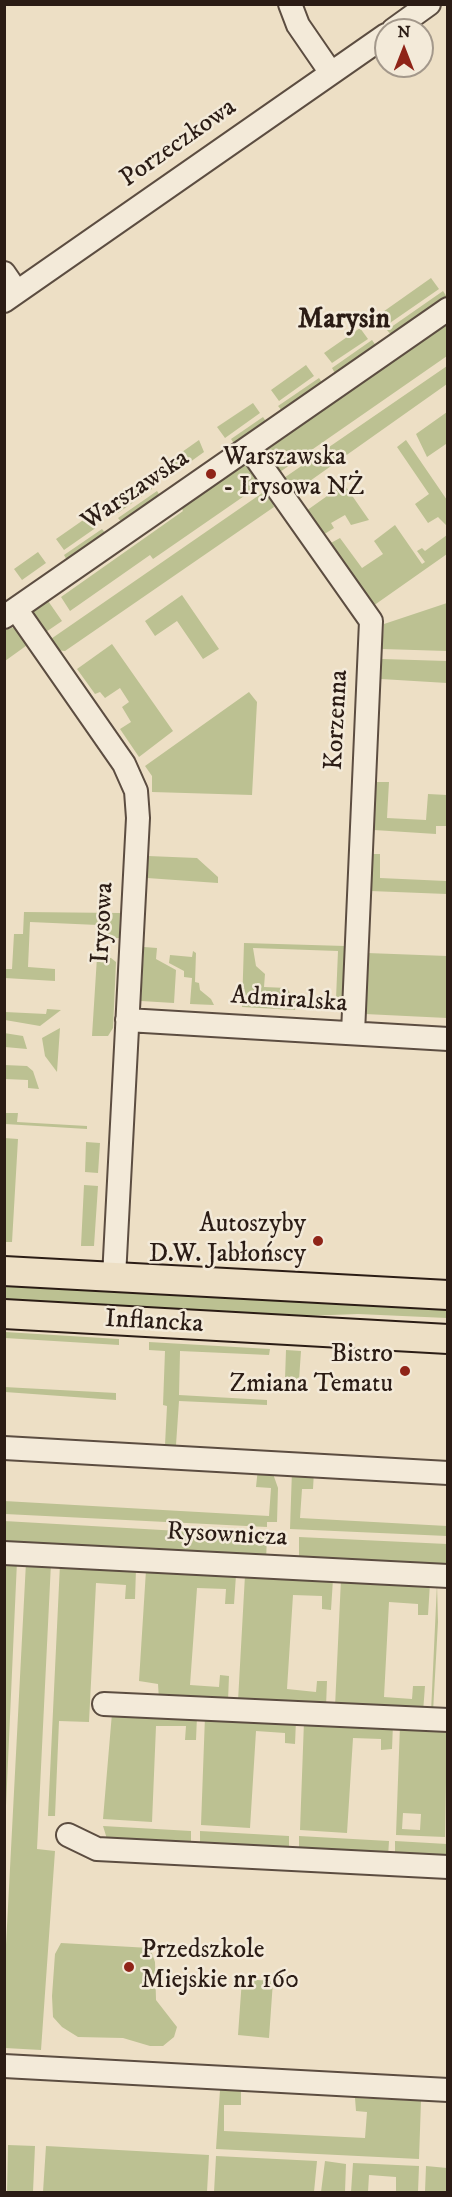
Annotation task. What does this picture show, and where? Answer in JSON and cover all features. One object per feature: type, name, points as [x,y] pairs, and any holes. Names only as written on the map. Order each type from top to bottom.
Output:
[{"type":"main road","name":"Inflancka","points":[[4,1271],[447,1295]]},
{"type":"main road","name":"Inflancka","points":[[4,1314],[447,1339]]},
{"type":"street","points":[[290,4],[298,25],[331,73]]},
{"type":"street","points":[[410,18],[429,4]]},
{"type":"street","name":"Porzeczkowa","points":[[11,296],[374,43]]},
{"type":"street","points":[[4,273],[11,296]]},
{"type":"street","name":"Warszawska","points":[[10,613],[447,309]]},
{"type":"street","name":"Korzenna","points":[[249,448],[371,621],[353,1033]]},
{"type":"street","name":"Irysowa","points":[[10,613],[124,764],[134,783],[138,818],[114,1277]]},
{"type":"street","name":"Admiralska","points":[[127,1020],[447,1039]]},
{"type":"street","points":[[4,1448],[447,1473]]},
{"type":"street","name":"Rysownicza","points":[[4,1553],[447,1576]]},
{"type":"street","points":[[104,1704],[447,1720]]},
{"type":"street","points":[[68,1835],[98,1849],[447,1867]]},
{"type":"street","points":[[4,2066],[447,2090]]},
{"type":"green space","points":[[431,278],[439,289],[387,325],[380,314]]},
{"type":"green space","points":[[443,291],[447,297],[392,336],[387,330]]},
{"type":"green space","points":[[447,321],[447,356],[277,474],[267,454],[268,448]]},
{"type":"green space","points":[[360,328],[368,339],[332,363],[324,353]]},
{"type":"green space","points":[[372,340],[377,347],[336,375],[332,368]]},
{"type":"green space","points":[[306,365],[314,376],[279,401],[271,390]]},
{"type":"green space","points":[[447,366],[447,384],[300,488],[286,486],[281,480]]},
{"type":"green space","points":[[319,378],[323,384],[283,412],[278,406]]},
{"type":"green space","points":[[253,403],[260,413],[225,438],[217,427]]},
{"type":"green space","points":[[447,412],[446,444],[427,457],[416,434]]},
{"type":"green space","points":[[263,417],[267,423],[235,445],[231,439]]},
{"type":"green space","points":[[199,440],[204,452],[172,475],[165,464]]},
{"type":"green space","points":[[406,440],[447,500],[447,526],[438,517],[428,523],[415,504],[429,494],[397,447]]},
{"type":"green space","points":[[243,464],[249,465],[263,483],[153,559],[150,555],[70,611],[61,597],[183,511],[180,505]]},
{"type":"green space","points":[[144,478],[152,489],[118,513],[110,501]]},
{"type":"green space","points":[[344,484],[369,520],[351,525],[345,515],[331,523],[334,528],[323,535],[306,511]]},
{"type":"green space","points":[[268,489],[274,507],[65,651],[54,650],[48,641]]},
{"type":"green space","points":[[157,491],[161,497],[123,524],[118,518]]},
{"type":"green space","points":[[89,516],[97,527],[64,550],[56,539]]},
{"type":"green space","points":[[395,525],[422,564],[425,562],[417,551],[422,548],[425,551],[447,535],[447,554],[373,606],[329,544],[340,538],[362,568],[383,554],[374,541]]},
{"type":"green space","points":[[102,529],[107,535],[68,562],[64,555]]},
{"type":"green space","points":[[38,552],[46,563],[22,580],[14,569]]},
{"type":"green space","points":[[182,595],[219,649],[203,659],[177,621],[155,636],[145,621]]},
{"type":"green space","points":[[46,598],[62,621],[43,634],[32,614],[33,610]]},
{"type":"green space","points":[[447,603],[447,651],[382,649],[384,624]]},
{"type":"green space","points":[[15,627],[30,643],[5,661],[5,630]]},
{"type":"green space","points":[[112,644],[173,731],[139,757],[120,729],[131,722],[122,707],[129,702],[120,688],[105,698],[100,692],[95,694],[77,669]]},
{"type":"green space","points":[[382,659],[447,661],[447,683],[381,679]]},
{"type":"green space","points":[[249,692],[257,702],[252,795],[152,792],[152,776],[145,766]]},
{"type":"green space","points":[[376,782],[389,782],[387,818],[426,820],[428,794],[447,795],[447,826],[436,826],[436,834],[374,830]]},
{"type":"green space","points":[[372,854],[380,854],[380,878],[446,881],[447,862],[447,894],[370,891]]},
{"type":"green space","points":[[148,856],[197,858],[218,877],[218,883],[147,878]]},
{"type":"green space","points":[[24,912],[120,913],[119,938],[98,939],[98,925],[30,922],[28,967],[55,969],[55,981],[5,978],[5,969],[12,969],[14,934],[23,934]]},
{"type":"green space","points":[[244,943],[345,946],[342,1010],[336,999],[338,951],[253,948],[256,966],[265,974],[264,987],[287,988],[296,1002],[295,1010],[242,1007]]},
{"type":"green space","points":[[144,947],[157,948],[156,959],[176,970],[174,1003],[141,1001]]},
{"type":"green space","points":[[193,951],[196,953],[195,982],[199,983],[200,990],[211,999],[214,1005],[190,1004],[192,978],[184,977],[184,971],[169,963],[170,955],[192,957]]},
{"type":"green space","points":[[367,953],[447,956],[447,1018],[365,1014]]},
{"type":"green space","points":[[97,957],[111,958],[116,962],[113,1028],[108,1036],[92,1036]]},
{"type":"green space","points":[[47,1009],[61,1010],[40,1026],[5,1020],[5,1012],[46,1014]]},
{"type":"green space","points":[[60,1028],[57,1072],[45,1056],[42,1038]]},
{"type":"green space","points":[[4,1033],[23,1036],[27,1049],[5,1047]]},
{"type":"green space","points":[[4,1065],[27,1066],[33,1071],[39,1089],[28,1088],[28,1080],[5,1079]]},
{"type":"green space","points":[[4,1113],[18,1113],[17,1122],[87,1126],[87,1129],[5,1124]]},
{"type":"green space","points":[[4,1138],[18,1139],[12,1242],[5,1242]]},
{"type":"green space","points":[[86,1142],[100,1143],[98,1173],[85,1172]]},
{"type":"green space","points":[[84,1185],[98,1186],[94,1246],[81,1246]]},
{"type":"green space","points":[[4,1284],[447,1308],[447,1318],[358,1314],[278,1317],[5,1302]]},
{"type":"green space","points":[[5,1332],[119,1339],[119,1345],[5,1338]]},
{"type":"green space","points":[[149,1342],[270,1349],[269,1355],[180,1351],[179,1395],[267,1400],[267,1405],[179,1401],[176,1445],[165,1445],[167,1406],[163,1405],[165,1351],[149,1350]]},
{"type":"green space","points":[[286,1350],[301,1351],[299,1380],[285,1379]]},
{"type":"green space","points":[[4,1387],[116,1393],[116,1400],[5,1392]]},
{"type":"green space","points":[[258,1468],[271,1468],[278,1488],[277,1522],[267,1522],[267,1527],[5,1514],[4,1501],[269,1516],[271,1488],[256,1487]]},
{"type":"green space","points":[[292,1470],[314,1471],[313,1489],[302,1489],[300,1518],[447,1526],[447,1536],[290,1529]]},
{"type":"green space","points":[[4,1521],[267,1536],[266,1561],[5,1546]]},
{"type":"green space","points":[[299,1537],[447,1544],[447,1570],[299,1562]]},
{"type":"green space","points":[[5,1560],[17,1561],[5,1828]]},
{"type":"green space","points":[[26,1562],[51,1563],[37,1849],[55,1851],[41,2050],[5,2048],[5,1964]]},
{"type":"green space","points":[[60,1564],[136,1569],[135,1599],[125,1599],[126,1585],[96,1583],[89,1722],[59,1721],[55,1816],[48,1816]]},
{"type":"green space","points":[[146,1570],[236,1575],[234,1604],[225,1604],[226,1589],[197,1588],[190,1685],[219,1687],[220,1675],[229,1676],[228,1701],[159,1700],[158,1684],[139,1681]]},
{"type":"green space","points":[[245,1575],[333,1579],[331,1610],[322,1609],[322,1596],[293,1595],[287,1689],[316,1692],[317,1681],[327,1681],[326,1707],[238,1701]]},
{"type":"green space","points":[[341,1579],[430,1583],[428,1615],[418,1615],[418,1604],[389,1602],[384,1697],[412,1699],[413,1686],[425,1686],[423,1712],[335,1707]]},
{"type":"green space","points":[[437,1584],[438,1622],[433,1712],[431,1712]]},
{"type":"green space","points":[[112,1713],[197,1716],[196,1740],[185,1740],[186,1726],[156,1726],[152,1822],[103,1819]]},
{"type":"green space","points":[[205,1716],[296,1720],[295,1744],[285,1743],[285,1733],[256,1731],[250,1828],[201,1825]]},
{"type":"green space","points":[[304,1721],[393,1724],[392,1749],[381,1750],[381,1739],[353,1738],[347,1833],[300,1830]]},
{"type":"green space","points":[[400,1725],[447,1727],[445,1837],[396,1835]],"holes":[[[403,1813],[421,1814],[420,1830],[402,1829]]]},
{"type":"green space","points":[[103,1826],[191,1831],[191,1846],[107,1839]]},
{"type":"green space","points":[[200,1831],[289,1836],[289,1851],[200,1847]]},
{"type":"green space","points":[[299,1836],[389,1841],[388,1857],[299,1852]]},
{"type":"green space","points":[[395,1841],[447,1844],[447,1860],[395,1857]]},
{"type":"green space","points":[[61,1943],[150,1948],[155,1962],[156,2000],[177,2027],[174,2037],[163,2046],[150,2046],[123,2038],[78,2037],[62,2027],[53,2017],[52,1996],[55,1954]]},
{"type":"green space","points":[[242,1979],[273,1981],[269,2038],[238,2035]]},
{"type":"green space","points":[[220,2090],[241,2091],[241,2105],[224,2105],[224,2131],[365,2138],[367,2112],[356,2111],[355,2098],[421,2101],[419,2159],[216,2149]]},
{"type":"green space","points":[[8,2145],[35,2146],[33,2192],[7,2192]]},
{"type":"green space","points":[[46,2146],[209,2155],[207,2192],[43,2192]]},
{"type":"green space","points":[[216,2156],[317,2161],[314,2192],[214,2192]]},
{"type":"green space","points":[[325,2161],[346,2164],[345,2192],[321,2192]]},
{"type":"green space","points":[[353,2163],[419,2166],[418,2192],[396,2192],[396,2177],[369,2175],[368,2192],[351,2192]]},
{"type":"green space","points":[[426,2166],[447,2168],[447,2192],[425,2192]]},
{"type":"place","name":"Warszawska - Irysowa NŻ","points":[[211,474]]},
{"type":"place","name":"Autoszyby D.W. Jabłońscy","points":[[318,1241]]},
{"type":"place","name":"Bistro Zmiana Tematu","points":[[405,1371]]},
{"type":"place","name":"Przedszkole Miejskie nr 160","points":[[129,1967]]},
{"type":"district","name":"Marysin","points":[[344,321]]}]
